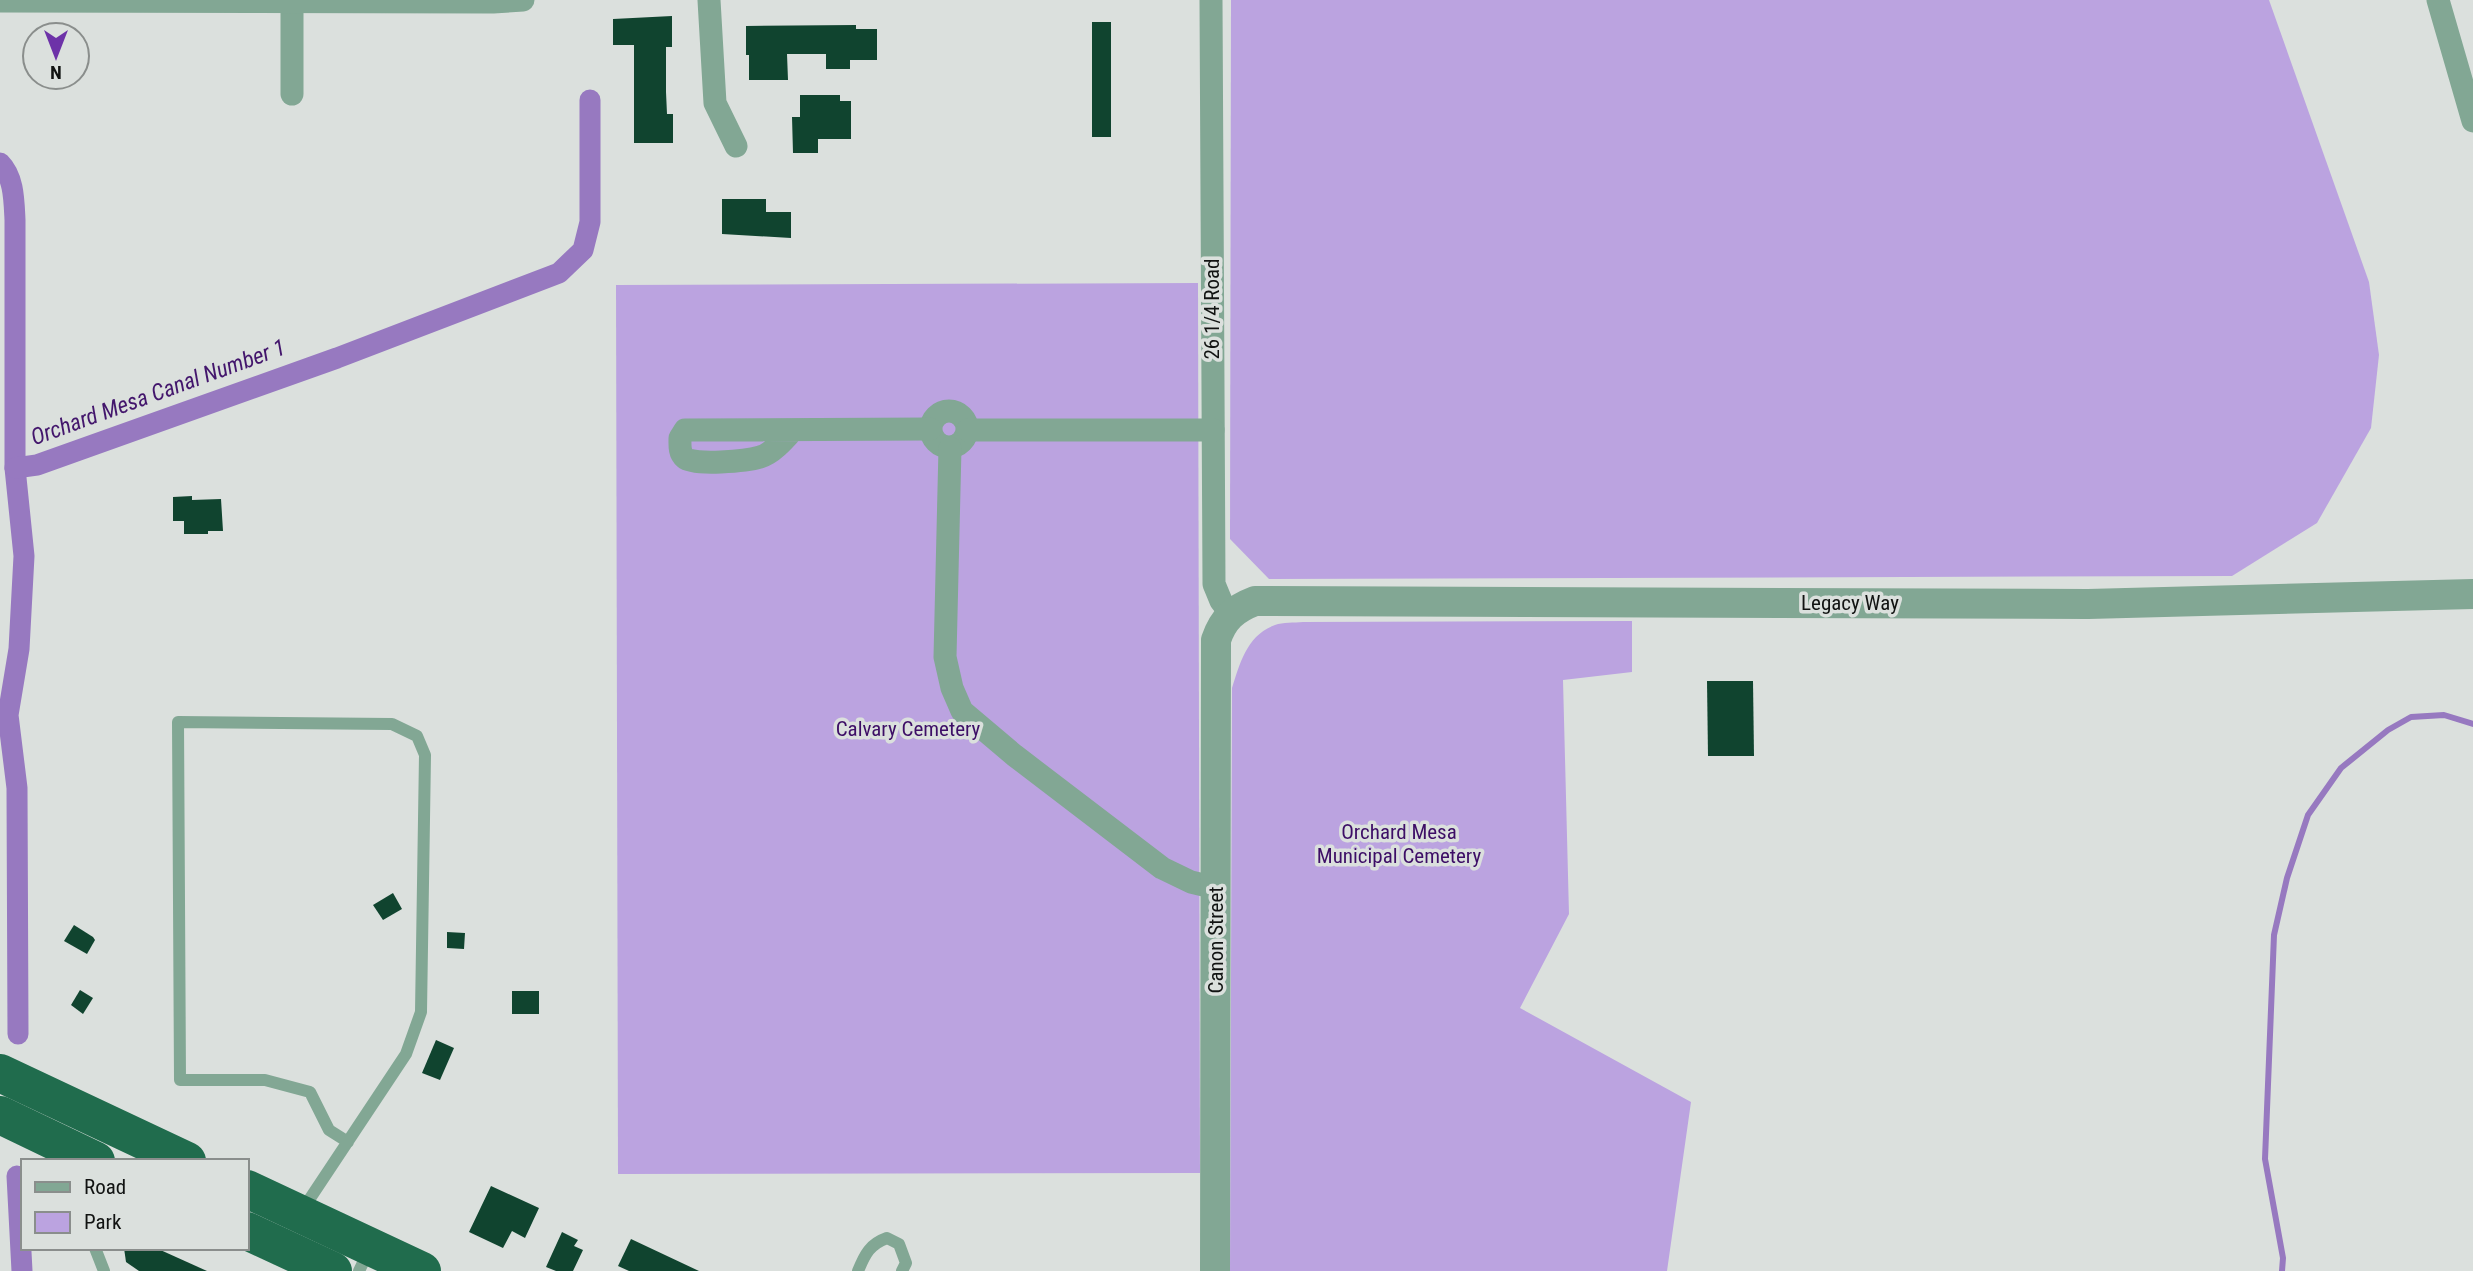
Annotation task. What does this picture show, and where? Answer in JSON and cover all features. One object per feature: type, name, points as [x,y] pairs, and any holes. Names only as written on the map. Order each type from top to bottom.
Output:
[{"type":"highway","points":[[0,1073],[183,1159]]},
{"type":"highway","points":[[0,1115],[92,1159]]},
{"type":"highway","points":[[262,1217],[365,1259],[422,1271]]},
{"type":"highway","points":[[262,1217],[333,1271]]},
{"type":"street","points":[[0,1],[523,0]]},
{"type":"street","points":[[709,0],[715,103],[736,146]]},
{"type":"street","name":"26 1/4 Road","points":[[1211,0],[1214,584],[1221,601],[1231,614]]},
{"type":"street","points":[[2438,0],[2473,121]]},
{"type":"street","points":[[292,1],[292,94]]},
{"type":"street","points":[[950,411],[959,414],[968,430],[965,439],[950,448],[940,446],[933,439],[930,429],[933,420],[940,413],[950,411]]},
{"type":"street","points":[[793,430],[930,429]]},
{"type":"street","points":[[968,430],[1213,430]]},
{"type":"street","points":[[950,448],[945,657],[952,688],[962,711],[1014,755],[1162,868],[1191,882],[1216,888]]},
{"type":"street","name":"Legacy Way","points":[[1231,614],[1241,606],[1255,601],[2088,604],[2473,594]]},
{"type":"street","name":"Canon Street","points":[[1216,1271],[1216,640],[1221,626],[1231,614]]},
{"type":"lane","points":[[262,1217],[348,1142],[406,1054],[421,1012],[425,755],[417,736],[392,724],[178,722],[180,1080],[265,1080],[310,1092],[329,1130],[348,1142]]},
{"type":"lane","points":[[858,1271],[875,1242],[887,1238],[899,1244],[906,1263],[902,1271]]},
{"type":"lane","points":[[96,1250],[104,1271]]},
{"type":"green space","points":[[1231,0],[2269,0],[2369,282],[2379,355],[2371,428],[2317,523],[2232,576],[1269,579],[1230,539]]},
{"type":"green space","name":"Calvary Cemetery","points":[[1198,283],[1200,1173],[618,1174],[616,285]]},
{"type":"green space","name":"Orchard Mesa Municipal Cemetery","points":[[1632,621],[1632,672],[1563,680],[1569,914],[1520,1008],[1691,1102],[1667,1271],[1230,1271],[1232,688],[1246,651],[1265,630],[1285,623]]},
{"type":"building","points":[[672,16],[672,47],[666,47],[666,92],[667,114],[673,114],[673,143],[634,143],[634,45],[613,45],[613,19]]},
{"type":"building","points":[[1092,22],[1111,22],[1111,137],[1092,137]]},
{"type":"building","points":[[856,25],[856,29],[877,29],[877,60],[850,60],[850,69],[826,69],[826,54],[787,54],[788,80],[749,80],[746,26]]},
{"type":"building","points":[[800,95],[840,95],[840,101],[851,101],[851,139],[818,139],[818,153],[793,153],[792,117],[800,117]]},
{"type":"building","points":[[722,199],[766,199],[766,212],[791,212],[791,238],[722,234]]},
{"type":"building","points":[[192,496],[192,500],[221,499],[223,531],[184,534],[184,521],[173,521],[173,497]]},
{"type":"building","points":[[1707,681],[1753,681],[1754,756],[1708,756]]},
{"type":"building","points":[[393,893],[402,909],[383,920],[373,905]]},
{"type":"building","points":[[74,925],[95,940],[87,954],[64,941]]},
{"type":"building","points":[[447,932],[465,933],[464,949],[447,948]]},
{"type":"building","points":[[80,990],[93,998],[83,1014],[71,1005]]},
{"type":"building","points":[[512,991],[539,991],[539,1014],[512,1014]]},
{"type":"building","points":[[436,1040],[454,1048],[440,1080],[422,1073]]},
{"type":"building","points":[[491,1186],[539,1208],[525,1238],[512,1231],[503,1248],[469,1232]]},
{"type":"building","points":[[562,1232],[578,1240],[574,1246],[583,1250],[573,1271],[556,1271],[546,1267]]},
{"type":"building","points":[[631,1239],[699,1271],[629,1271],[618,1266]]},
{"type":"building","points":[[124,1250],[160,1250],[207,1271],[139,1271],[126,1262]]},
{"type":"waterway","name":"Orchard Mesa Canal Number 1","points":[[15,468],[37,465],[337,358],[559,273],[583,250],[590,222],[590,100]]},
{"type":"waterway","name":"Orchard Mesa Canal Number 1","points":[[0,163],[11,182],[15,220],[15,468],[24,556],[19,649],[8,715],[17,788],[18,1034]]},
{"type":"waterway","points":[[2282,1271],[2283,1258],[2265,1159],[2274,935],[2287,878],[2308,815],[2341,768],[2388,730],[2411,717],[2444,715],[2473,724]]},
{"type":"waterway","name":"Orchard Mesa Canal Number 1","points":[[17,1176],[22,1271]]}]
